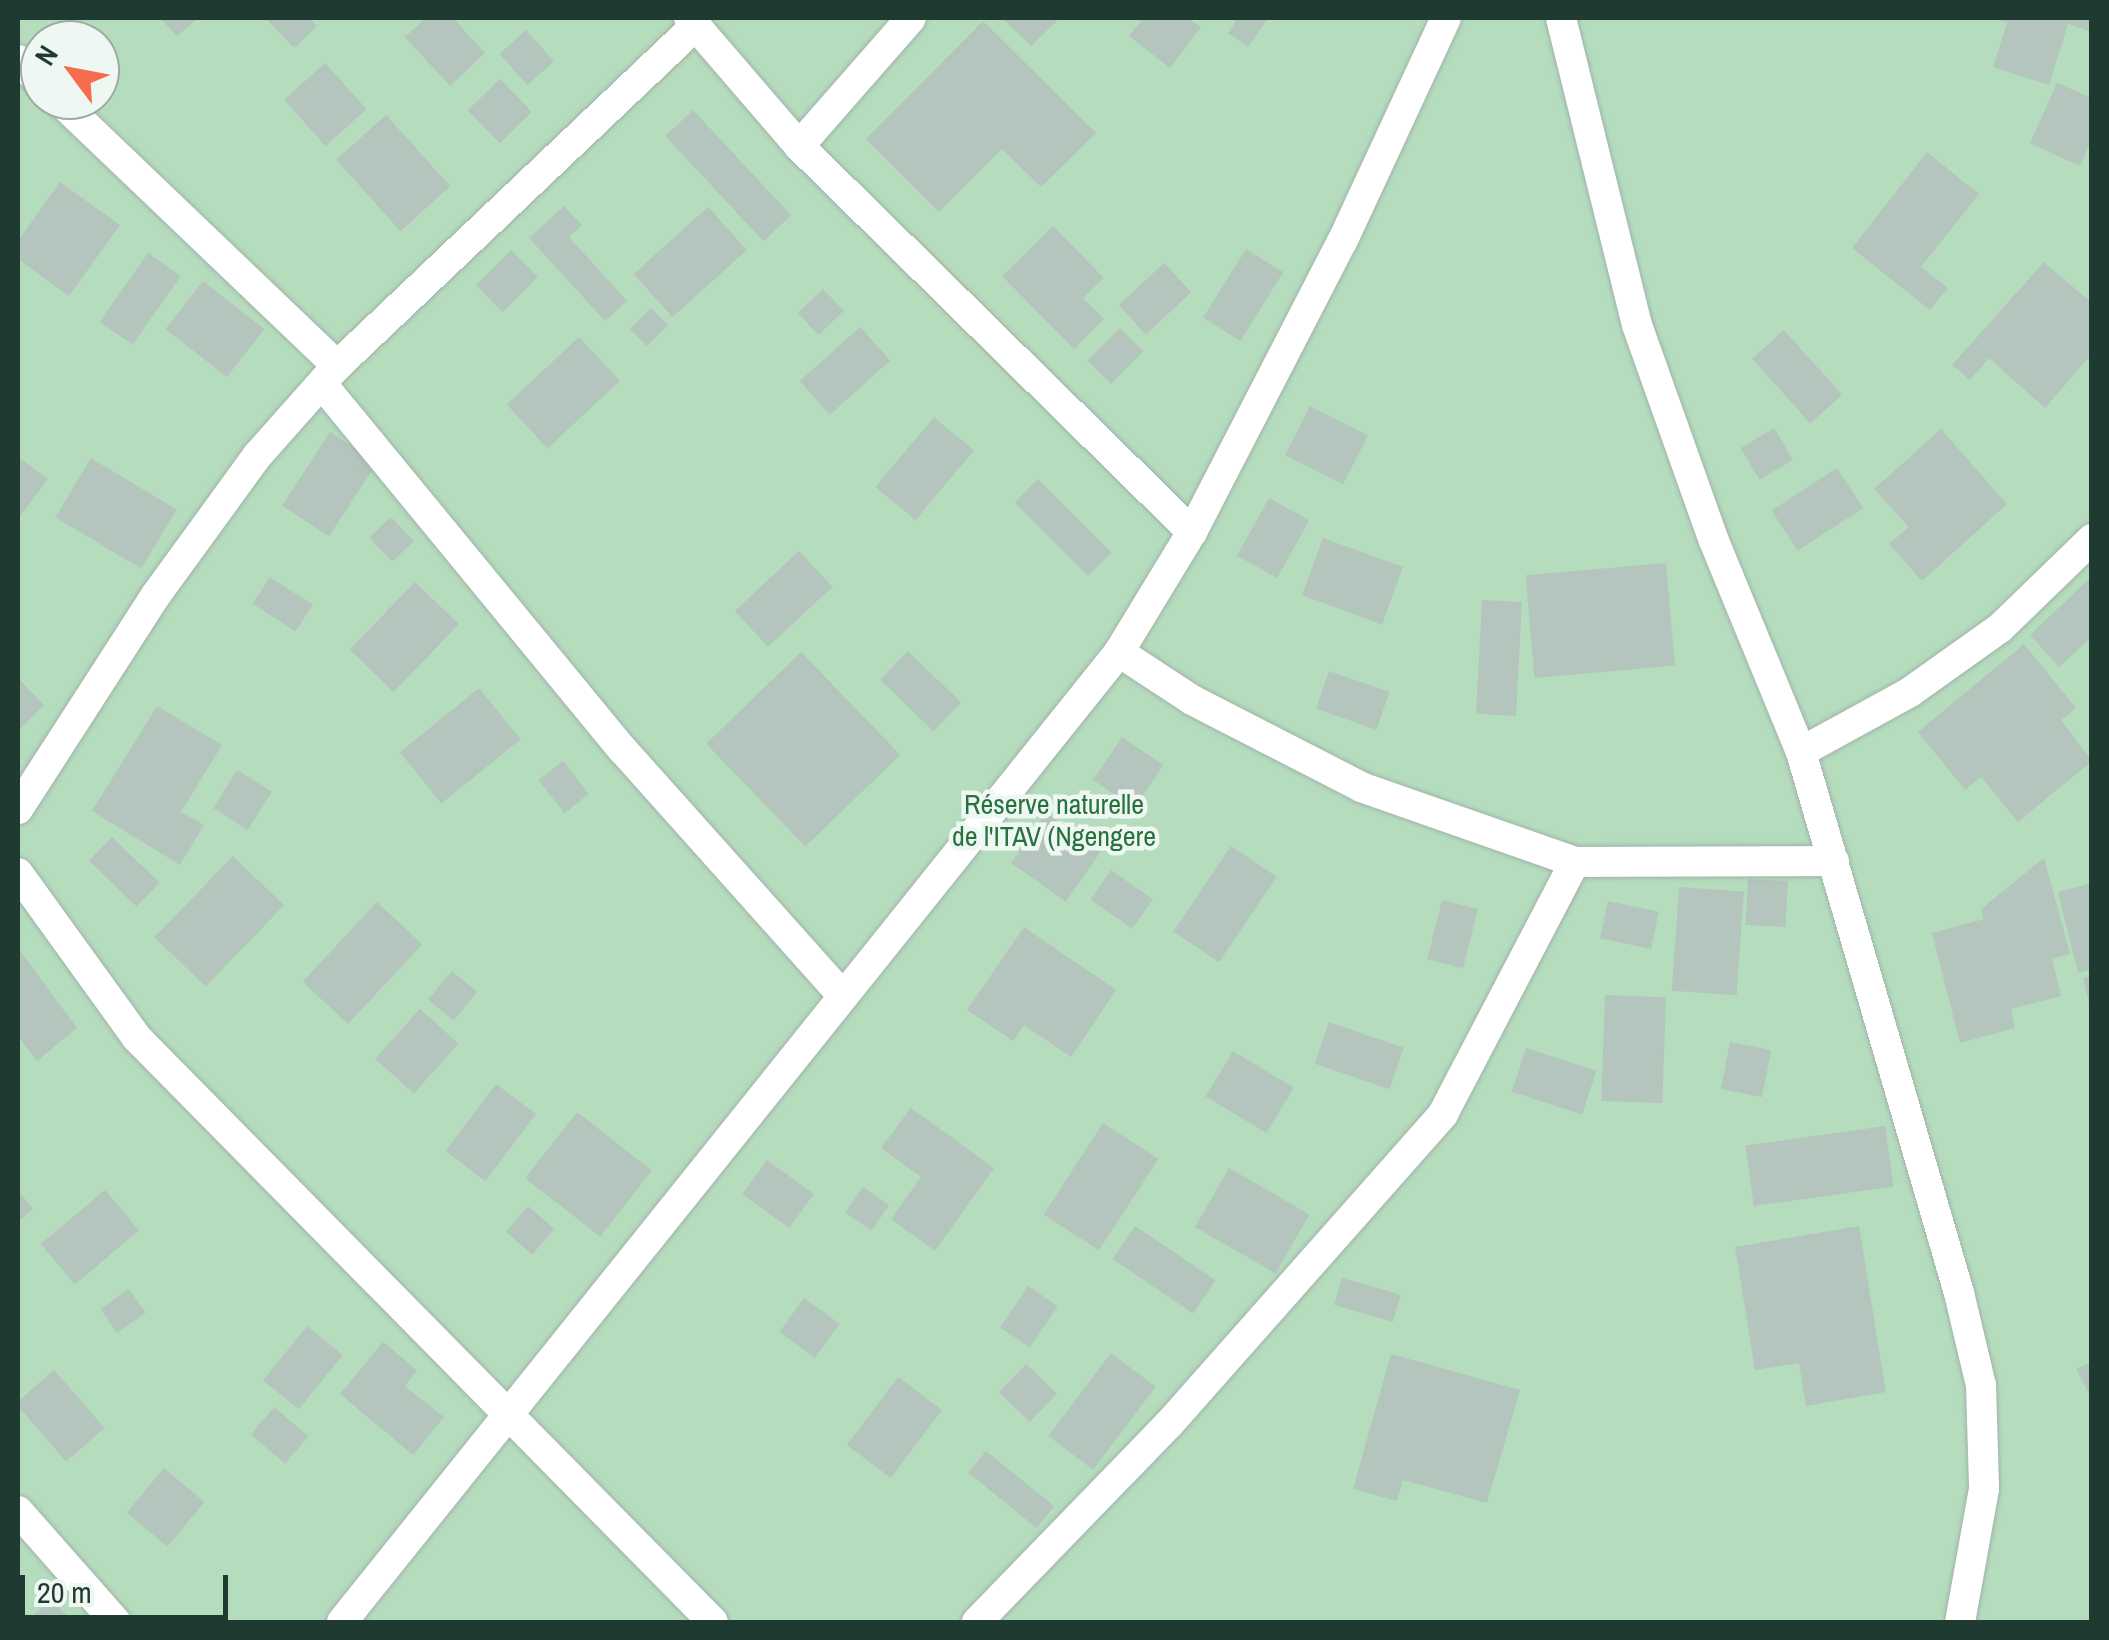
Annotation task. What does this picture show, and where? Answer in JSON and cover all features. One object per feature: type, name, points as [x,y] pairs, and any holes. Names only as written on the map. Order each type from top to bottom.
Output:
[{"type":"street","points":[[798,146],[911,18]]},
{"type":"street","points":[[342,1622],[421,1517],[512,1416],[840,993],[1118,652],[1192,532],[1342,242],[1446,18]]},
{"type":"street","points":[[1561,18],[1638,325],[1714,541],[1801,752],[1981,1385],[1984,1489],[1960,1622]]},
{"type":"street","points":[[18,810],[156,595],[258,456],[329,375],[692,22],[798,146],[1192,532]]},
{"type":"street","points":[[79,120],[329,375],[624,750],[840,993]]},
{"type":"street","points":[[1801,752],[1910,692],[2000,628],[2092,539]]},
{"type":"street","points":[[1118,652],[1192,700],[1361,787],[1574,862],[1834,861]]},
{"type":"street","points":[[977,1622],[1169,1424],[1443,1114],[1574,862]]},
{"type":"street","points":[[18,874],[137,1038],[713,1622]]},
{"type":"street","points":[[18,1511],[30,1546],[116,1622]]},
{"type":"green space","name":"Réserve naturelle de l'ITAV (Ngengere","points":[[18,18],[2091,18],[2091,1622],[18,1622]]},
{"type":"building","points":[[160,18],[198,18],[177,36]]},
{"type":"building","points":[[265,18],[309,18],[317,26],[294,48]]},
{"type":"building","points":[[426,18],[453,18],[485,53],[450,86],[405,37]]},
{"type":"building","points":[[1002,18],[1060,18],[1031,46]]},
{"type":"building","points":[[1143,18],[1188,18],[1201,27],[1170,68],[1129,36]]},
{"type":"building","points":[[1238,18],[1268,18],[1248,47],[1228,33]]},
{"type":"building","points":[[1993,18],[2092,18],[2092,32],[2068,24],[2049,85],[1993,67],[2007,23]]},
{"type":"building","points":[[983,21],[1096,133],[1041,187],[1002,149],[939,212],[866,139]]},
{"type":"building","points":[[526,30],[554,61],[527,85],[499,54]]},
{"type":"building","points":[[325,63],[366,109],[326,146],[284,100]]},
{"type":"building","points":[[500,79],[532,112],[500,143],[468,110]]},
{"type":"building","points":[[2057,83],[2092,98],[2092,139],[2080,166],[2030,143]]},
{"type":"building","points":[[693,110],[791,215],[763,241],[665,136]]},
{"type":"building","points":[[386,115],[450,186],[400,231],[336,160]]},
{"type":"building","points":[[1927,152],[1979,194],[1921,267],[1948,288],[1930,310],[1852,248]]},
{"type":"building","points":[[60,182],[120,225],[69,296],[18,259],[18,241]]},
{"type":"building","points":[[564,206],[582,225],[569,237],[627,301],[605,321],[529,238]]},
{"type":"building","points":[[708,207],[747,250],[672,317],[634,274]]},
{"type":"building","points":[[1053,226],[1104,278],[1083,298],[1104,319],[1074,349],[1002,276]]},
{"type":"building","points":[[1246,249],[1283,272],[1240,341],[1203,318]]},
{"type":"building","points":[[511,250],[538,277],[503,312],[476,285]]},
{"type":"building","points":[[148,253],[181,276],[133,345],[100,322]]},
{"type":"building","points":[[2044,262],[2092,303],[2092,354],[2045,408],[1989,358],[1970,380],[1952,365]]},
{"type":"building","points":[[1164,263],[1191,292],[1146,335],[1119,305]]},
{"type":"building","points":[[203,281],[264,329],[227,377],[165,329]]},
{"type":"building","points":[[823,289],[844,311],[819,335],[798,313]]},
{"type":"building","points":[[651,308],[668,325],[647,346],[630,329]]},
{"type":"building","points":[[860,327],[890,360],[830,415],[800,381]]},
{"type":"building","points":[[1120,328],[1143,351],[1111,384],[1087,361]]},
{"type":"building","points":[[1784,330],[1842,395],[1810,423],[1752,359]]},
{"type":"building","points":[[579,337],[620,381],[548,448],[507,405]]},
{"type":"building","points":[[1310,406],[1368,436],[1343,485],[1285,455]]},
{"type":"building","points":[[934,417],[974,450],[915,520],[876,487]]},
{"type":"building","points":[[1774,428],[1793,460],[1760,480],[1741,448]]},
{"type":"building","points":[[1941,429],[2007,504],[1922,581],[1889,544],[1909,527],[1874,489]]},
{"type":"building","points":[[330,432],[377,462],[329,536],[282,506]]},
{"type":"building","points":[[18,457],[48,479],[18,519]]},
{"type":"building","points":[[91,458],[177,510],[141,569],[55,517]]},
{"type":"building","points":[[1837,468],[1863,508],[1798,551],[1772,510]]},
{"type":"building","points":[[1038,479],[1112,553],[1088,576],[1015,502]]},
{"type":"building","points":[[1269,498],[1309,520],[1277,578],[1237,556]]},
{"type":"building","points":[[391,517],[414,541],[392,562],[369,538]]},
{"type":"building","points":[[1323,538],[1403,567],[1382,624],[1302,595]]},
{"type":"building","points":[[799,551],[832,587],[768,647],[735,611]]},
{"type":"building","points":[[1666,563],[1675,666],[1535,678],[1526,575]]},
{"type":"building","points":[[270,577],[313,605],[295,632],[253,604]]},
{"type":"building","points":[[2089,579],[2092,637],[2059,667],[2030,635]]},
{"type":"building","points":[[415,582],[459,624],[394,692],[350,650]]},
{"type":"building","points":[[1482,600],[1522,602],[1516,716],[1476,714]]},
{"type":"building","points":[[2024,644],[2076,708],[2061,720],[2092,761],[2018,822],[1981,777],[1965,790],[1918,732]]},
{"type":"building","points":[[908,651],[961,702],[933,731],[880,680]]},
{"type":"building","points":[[801,652],[900,755],[805,847],[706,744]]},
{"type":"building","points":[[1329,671],[1390,692],[1376,730],[1316,709]]},
{"type":"building","points":[[18,678],[44,705],[18,731]]},
{"type":"building","points":[[479,688],[521,739],[441,803],[400,752]]},
{"type":"building","points":[[157,706],[222,745],[181,812],[204,825],[180,865],[92,811]]},
{"type":"building","points":[[1122,737],[1163,765],[1134,808],[1093,780]]},
{"type":"building","points":[[563,761],[589,794],[564,813],[539,780]]},
{"type":"building","points":[[237,770],[272,792],[248,830],[213,808]]},
{"type":"building","points":[[1046,813],[1101,851],[1066,901],[1011,863]]},
{"type":"building","points":[[112,837],[159,883],[137,907],[89,861]]},
{"type":"building","points":[[1231,846],[1277,877],[1219,962],[1173,931]]},
{"type":"building","points":[[233,856],[284,905],[206,987],[155,937]]},
{"type":"building","points":[[2044,858],[2070,954],[2052,959],[2061,996],[2011,1009],[2015,1028],[1960,1043],[1932,933],[1984,919],[1981,909]]},
{"type":"building","points":[[1111,870],[1153,899],[1132,929],[1090,899]]},
{"type":"building","points":[[1748,879],[1788,881],[1786,927],[1746,925]]},
{"type":"building","points":[[2092,883],[2092,969],[2078,973],[2058,892]]},
{"type":"building","points":[[1679,887],[1744,892],[1737,995],[1672,991]]},
{"type":"building","points":[[1442,900],[1478,909],[1463,968],[1427,959]]},
{"type":"building","points":[[1608,901],[1659,912],[1651,949],[1600,938]]},
{"type":"building","points":[[377,902],[422,944],[348,1024],[303,982]]},
{"type":"building","points":[[1024,927],[1116,990],[1071,1057],[1024,1025],[1013,1041],[967,1010]]},
{"type":"building","points":[[18,948],[77,1028],[37,1061],[18,1036]]},
{"type":"building","points":[[452,971],[477,992],[453,1021],[428,999]]},
{"type":"building","points":[[2092,976],[2092,1008],[2090,1008],[2083,978]]},
{"type":"building","points":[[1605,995],[1666,997],[1662,1103],[1601,1101]]},
{"type":"building","points":[[420,1009],[459,1044],[414,1094],[375,1059]]},
{"type":"building","points":[[1329,1022],[1404,1048],[1389,1089],[1315,1064]]},
{"type":"building","points":[[1730,1042],[1771,1050],[1762,1097],[1721,1089]]},
{"type":"building","points":[[1526,1048],[1596,1071],[1582,1115],[1512,1092]]},
{"type":"building","points":[[1233,1051],[1294,1088],[1267,1133],[1206,1096]]},
{"type":"building","points":[[496,1084],[536,1114],[485,1181],[445,1151]]},
{"type":"building","points":[[911,1108],[994,1168],[935,1251],[891,1219],[921,1177],[881,1148]]},
{"type":"building","points":[[577,1112],[652,1170],[600,1237],[525,1178]]},
{"type":"building","points":[[1103,1123],[1158,1159],[1099,1250],[1044,1214]]},
{"type":"building","points":[[1885,1126],[1893,1186],[1754,1206],[1745,1146]]},
{"type":"building","points":[[767,1160],[814,1194],[789,1228],[742,1194]]},
{"type":"building","points":[[1229,1168],[1310,1214],[1276,1273],[1195,1227]]},
{"type":"building","points":[[863,1187],[889,1205],[871,1231],[845,1212]]},
{"type":"building","points":[[18,1190],[33,1209],[18,1222]]},
{"type":"building","points":[[105,1190],[139,1231],[75,1285],[41,1244]]},
{"type":"building","points":[[528,1206],[554,1229],[532,1255],[506,1232]]},
{"type":"building","points":[[1135,1226],[1215,1280],[1193,1313],[1113,1259]]},
{"type":"building","points":[[1859,1226],[1886,1392],[1806,1406],[1799,1363],[1755,1370],[1735,1247]]},
{"type":"building","points":[[1342,1278],[1401,1295],[1393,1322],[1334,1305]]},
{"type":"building","points":[[1028,1286],[1058,1306],[1030,1348],[1000,1327]]},
{"type":"building","points":[[129,1289],[146,1313],[117,1333],[100,1309]]},
{"type":"building","points":[[804,1298],[840,1324],[815,1358],[779,1332]]},
{"type":"building","points":[[307,1326],[343,1355],[299,1409],[263,1380]]},
{"type":"building","points":[[383,1342],[417,1370],[405,1386],[444,1417],[413,1455],[340,1394]]},
{"type":"building","points":[[1111,1353],[1156,1387],[1093,1470],[1048,1436]]},
{"type":"building","points":[[1391,1354],[1520,1390],[1487,1503],[1403,1480],[1397,1501],[1353,1489]]},
{"type":"building","points":[[2092,1361],[2092,1399],[2076,1369]]},
{"type":"building","points":[[1026,1364],[1057,1394],[1030,1422],[999,1392]]},
{"type":"building","points":[[54,1370],[105,1428],[66,1462],[18,1406],[18,1401]]},
{"type":"building","points":[[898,1377],[942,1410],[891,1478],[847,1445]]},
{"type":"building","points":[[274,1407],[308,1436],[285,1464],[251,1435]]},
{"type":"building","points":[[986,1451],[1054,1506],[1037,1528],[968,1473]]},
{"type":"building","points":[[164,1468],[205,1502],[167,1546],[127,1512]]},
{"type":"building","points":[[51,1599],[73,1622],[26,1622]]}]
